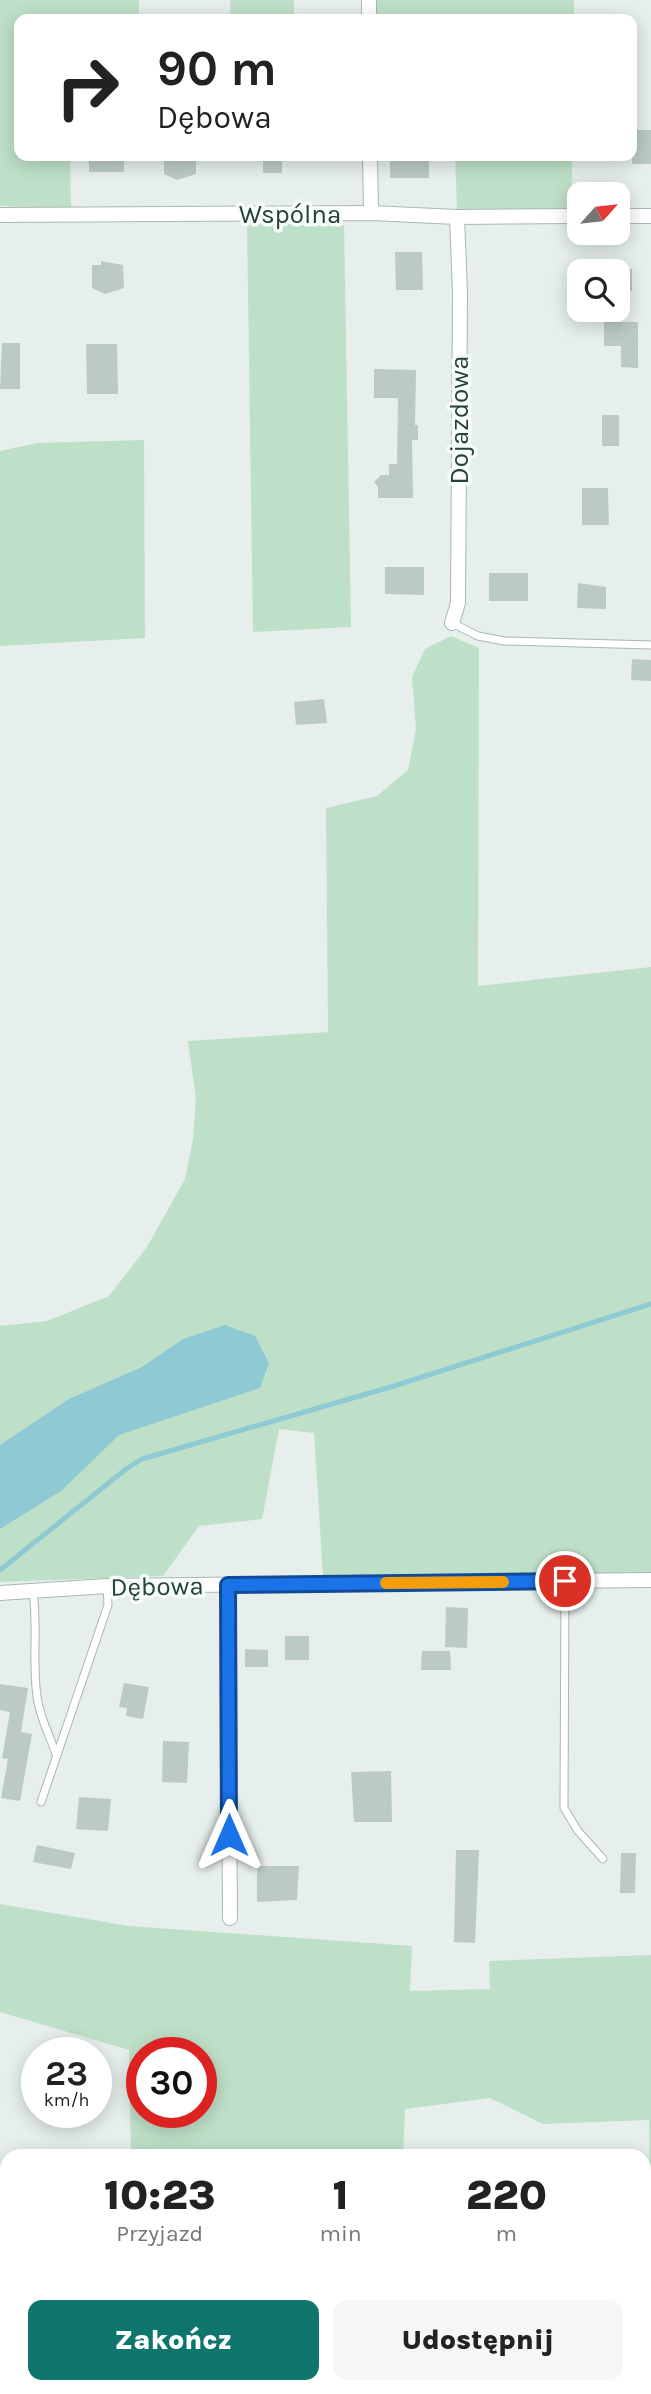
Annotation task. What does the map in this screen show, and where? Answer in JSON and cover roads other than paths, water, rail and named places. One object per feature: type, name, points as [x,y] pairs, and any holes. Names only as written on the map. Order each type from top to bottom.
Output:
[{"type":"street","points":[[370,161],[372,213]]},
{"type":"street","name":"Wspólna","points":[[0,215],[372,213],[457,217],[567,216]]},
{"type":"street","points":[[630,216],[651,216]]},
{"type":"street","name":"Dojazdowa","points":[[452,623],[458,591],[460,293],[457,217]]},
{"type":"street","name":"Dębowa","points":[[0,1593],[107,1586],[651,1580]]},
{"type":"street","points":[[228,1585],[230,1918]]},
{"type":"lane","points":[[452,623],[478,636],[504,641],[651,645]]},
{"type":"lane","points":[[565,1581],[565,1808],[578,1831],[603,1859]]},
{"type":"lane","points":[[41,1802],[108,1605],[107,1586]]},
{"type":"lane","points":[[33,1591],[36,1613],[34,1660],[37,1700],[57,1755]]},
{"type":"water","points":[[225,1325],[255,1336],[269,1363],[260,1388],[119,1435],[61,1491],[0,1529],[0,1445],[69,1399],[142,1367],[183,1339]]},
{"type":"waterway","points":[[0,1570],[142,1459],[394,1386],[651,1304]]}]
